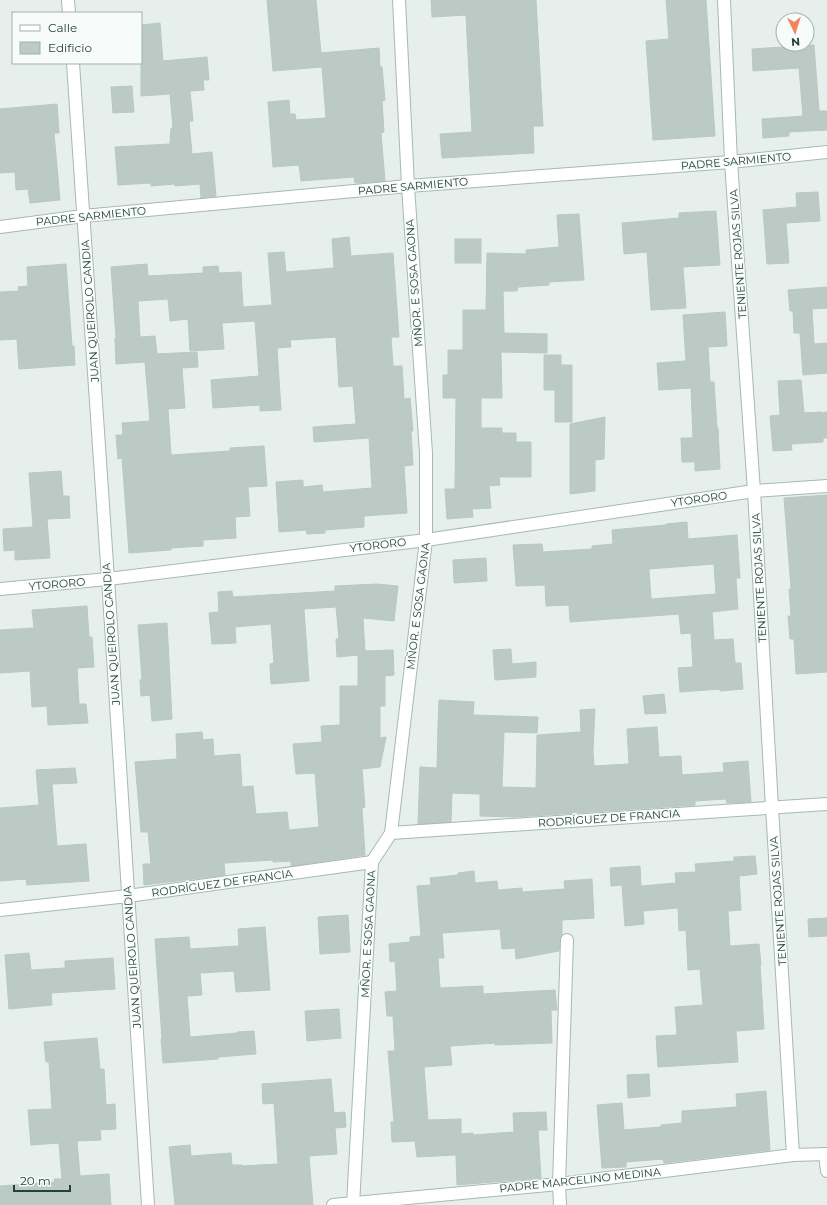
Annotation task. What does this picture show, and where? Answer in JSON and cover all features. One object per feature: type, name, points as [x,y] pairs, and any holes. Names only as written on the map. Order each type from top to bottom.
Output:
[{"type":"street","points":[[68,0],[69,12]]},
{"type":"street","name":"MÑOR. E SOSA GAONA","points":[[353,1204],[372,862],[390,833],[426,540],[426,453],[408,186],[399,0]]},
{"type":"street","name":"TENIENTE ROJAS SILVA","points":[[724,0],[731,162],[754,491],[793,1155]]},
{"type":"street","name":"JUAN QUEIROLO CANDIA","points":[[73,64],[148,1205]]},
{"type":"street","name":"PADRE SARMIENTO","points":[[0,227],[83,216],[408,186],[731,162],[827,152]]},
{"type":"street","name":"YTORORO","points":[[0,589],[108,579],[426,540],[754,491],[827,486]]},
{"type":"street","name":"RODRÍGUEZ DE FRANCIA","points":[[390,833],[827,804]]},
{"type":"street","name":"RODRÍGUEZ DE FRANCIA","points":[[0,910],[128,896],[372,862]]},
{"type":"street","points":[[560,1205],[559,1184],[567,940]]},
{"type":"street","points":[[826,1154],[827,1171]]},
{"type":"street","name":"PADRE MARCELINO MEDINA","points":[[333,1205],[559,1184],[793,1155],[826,1154]]},
{"type":"building","points":[[267,0],[316,0],[321,53],[379,48],[385,100],[382,101],[384,132],[381,133],[385,181],[355,183],[354,177],[301,181],[299,165],[273,167],[268,102],[289,100],[290,114],[295,114],[296,120],[326,118],[322,67],[273,71]]},
{"type":"building","points":[[431,0],[536,0],[543,126],[533,126],[534,153],[442,158],[440,134],[472,132],[466,15],[432,17]]},
{"type":"building","points":[[666,0],[706,0],[715,136],[653,140],[646,41],[669,39]]},
{"type":"building","points":[[160,23],[163,61],[207,57],[209,80],[203,80],[204,90],[190,91],[193,121],[189,121],[192,154],[212,152],[216,196],[201,198],[200,184],[175,186],[175,184],[151,186],[151,183],[118,185],[115,147],[170,144],[171,128],[173,128],[170,94],[141,96],[142,25]]},
{"type":"building","points":[[775,48],[775,52],[815,52],[819,111],[827,111],[827,130],[789,132],[789,136],[763,138],[762,119],[803,116],[799,68],[753,71],[752,49]]},
{"type":"building","points":[[132,86],[134,112],[113,113],[111,87]]},
{"type":"building","points":[[57,104],[59,133],[54,133],[60,200],[30,203],[28,189],[16,190],[15,172],[0,173],[0,109]]},
{"type":"building","points":[[818,192],[820,221],[786,223],[789,263],[767,264],[763,210],[797,207],[796,193]]},
{"type":"building","points":[[716,211],[720,265],[683,267],[686,308],[651,310],[647,252],[624,254],[622,223],[679,218],[679,213]]},
{"type":"building","points":[[579,214],[584,280],[549,282],[549,285],[518,287],[517,291],[503,291],[504,333],[547,334],[547,353],[501,352],[502,398],[481,398],[481,428],[502,428],[502,433],[516,433],[516,442],[531,442],[531,477],[499,477],[500,485],[489,486],[491,508],[472,509],[473,517],[447,519],[445,489],[455,489],[456,398],[443,398],[443,375],[448,375],[448,350],[463,350],[463,310],[486,310],[487,253],[526,254],[526,250],[559,247],[557,215]]},
{"type":"building","points":[[349,237],[351,256],[393,253],[399,337],[391,337],[393,366],[402,366],[404,399],[410,398],[413,431],[411,431],[413,465],[404,466],[407,513],[364,516],[364,527],[325,530],[325,533],[307,534],[306,530],[279,532],[276,482],[303,480],[303,487],[322,485],[323,492],[372,488],[369,438],[314,442],[313,427],[356,424],[353,386],[339,387],[336,337],[290,340],[291,347],[277,348],[281,410],[260,411],[260,405],[213,408],[211,380],[259,376],[255,321],[222,323],[224,349],[190,351],[188,319],[170,321],[168,299],[138,301],[140,337],[155,336],[157,354],[197,352],[198,367],[182,368],[185,408],[168,409],[171,455],[230,451],[230,448],[264,446],[267,486],[248,487],[250,516],[235,517],[236,538],[203,540],[203,546],[129,553],[122,458],[118,459],[116,435],[123,435],[122,423],[150,421],[145,362],[116,364],[116,338],[111,267],[147,264],[148,276],[203,273],[203,267],[218,266],[219,273],[241,272],[243,307],[272,305],[268,253],[284,252],[286,272],[334,268],[332,239]]},
{"type":"building","points":[[455,239],[481,239],[481,263],[455,263]]},
{"type":"building","points":[[66,264],[72,346],[74,346],[75,365],[19,369],[17,339],[0,340],[0,292],[19,291],[18,287],[28,286],[27,267]]},
{"type":"building","points":[[827,287],[827,308],[812,309],[814,344],[827,343],[827,373],[803,375],[800,333],[794,333],[793,311],[790,311],[788,290]]},
{"type":"building","points":[[725,312],[727,346],[708,347],[710,382],[714,382],[720,469],[695,471],[695,462],[682,462],[681,438],[693,438],[691,388],[659,390],[657,363],[686,361],[683,315]]},
{"type":"building","points":[[544,355],[561,355],[561,365],[572,365],[572,422],[555,422],[555,390],[544,390]]},
{"type":"building","points":[[801,380],[804,413],[827,412],[827,438],[823,438],[823,442],[791,444],[792,450],[773,451],[770,416],[780,415],[778,381]]},
{"type":"building","points":[[605,417],[604,459],[595,460],[595,491],[570,494],[570,424]]},
{"type":"building","points":[[61,471],[63,496],[69,496],[70,518],[47,519],[50,558],[15,560],[15,550],[4,551],[3,529],[33,527],[29,473]]},
{"type":"building","points":[[827,495],[827,672],[796,674],[794,639],[790,639],[788,616],[791,616],[789,589],[791,589],[784,498]]},
{"type":"building","points":[[687,522],[688,539],[737,535],[740,578],[736,578],[738,609],[712,612],[714,640],[733,639],[735,663],[741,663],[743,689],[680,692],[678,668],[693,667],[691,633],[681,634],[679,614],[570,622],[569,605],[546,606],[545,585],[516,586],[513,545],[542,544],[543,552],[592,549],[592,546],[613,544],[612,530]],"holes":[[[714,564],[716,594],[651,599],[649,569]]]},
{"type":"building","points":[[486,558],[487,581],[454,583],[453,560]]},
{"type":"building","points":[[377,584],[398,586],[394,621],[363,618],[365,651],[393,650],[394,675],[385,676],[385,706],[380,706],[380,738],[386,737],[380,767],[362,769],[365,807],[362,808],[365,855],[291,866],[291,861],[273,862],[273,860],[224,863],[225,875],[144,885],[143,864],[151,864],[148,832],[141,832],[135,762],[177,759],[176,734],[202,732],[203,740],[213,739],[214,756],[240,754],[242,787],[253,786],[256,814],[287,812],[289,830],[319,827],[315,773],[296,774],[293,744],[322,742],[321,726],[340,725],[340,686],[358,686],[358,655],[337,657],[336,639],[339,639],[336,607],[304,609],[309,681],[271,684],[270,664],[274,663],[271,624],[235,627],[236,643],[212,644],[209,613],[219,612],[218,592],[232,591],[233,597],[335,591],[335,586]]},
{"type":"building","points":[[87,606],[89,637],[92,637],[94,667],[77,668],[79,704],[86,704],[88,723],[48,725],[47,706],[32,707],[30,671],[0,673],[0,630],[34,628],[32,610]]},
{"type":"building","points":[[167,623],[172,719],[152,721],[150,695],[141,696],[140,680],[142,679],[138,625]]},
{"type":"building","points":[[511,649],[512,664],[536,662],[536,677],[495,680],[493,650]]},
{"type":"building","points":[[664,694],[666,713],[645,714],[643,696]]},
{"type":"building","points":[[439,700],[474,702],[473,715],[538,717],[537,733],[504,732],[502,787],[536,788],[537,735],[581,732],[580,710],[595,709],[593,750],[594,766],[629,764],[627,729],[657,727],[659,757],[681,756],[682,775],[724,772],[723,763],[748,761],[751,802],[727,803],[726,799],[695,801],[695,805],[515,817],[480,816],[480,794],[452,793],[451,822],[418,824],[420,767],[437,768]]},
{"type":"building","points":[[75,768],[77,783],[52,784],[57,846],[86,844],[89,881],[27,885],[26,879],[0,881],[0,808],[39,805],[36,770]]},
{"type":"building","points":[[755,856],[757,874],[739,876],[741,910],[728,911],[730,946],[759,944],[764,1029],[736,1031],[738,1062],[658,1067],[656,1036],[677,1035],[675,1007],[703,1005],[700,969],[688,970],[686,930],[679,931],[678,908],[643,911],[644,924],[625,926],[622,885],[611,886],[610,868],[640,866],[641,886],[676,883],[675,873],[696,872],[695,864],[734,861],[734,857]]},
{"type":"building","points":[[474,871],[475,883],[497,881],[498,890],[522,888],[522,892],[565,889],[564,881],[592,879],[594,918],[562,920],[562,935],[559,951],[516,959],[515,948],[502,949],[500,929],[442,933],[444,958],[438,958],[440,988],[483,986],[483,994],[555,990],[557,1010],[551,1010],[552,1043],[495,1045],[495,1043],[450,1046],[452,1065],[424,1067],[428,1120],[461,1119],[461,1134],[473,1133],[473,1135],[514,1132],[513,1113],[546,1112],[547,1130],[538,1130],[541,1178],[457,1185],[456,1155],[417,1157],[415,1141],[392,1142],[391,1122],[394,1122],[388,1051],[395,1051],[393,1016],[387,1016],[385,992],[397,991],[395,961],[390,962],[389,944],[410,942],[410,937],[421,936],[417,886],[431,885],[430,878],[458,875],[458,873]]},
{"type":"building","points":[[348,915],[350,952],[320,954],[318,917]]},
{"type":"building","points":[[827,918],[827,936],[809,937],[808,919]]},
{"type":"building","points":[[265,927],[270,990],[236,992],[234,971],[200,973],[202,995],[187,996],[190,1037],[254,1031],[256,1054],[218,1057],[218,1059],[163,1063],[155,939],[189,937],[190,949],[239,946],[238,929]]},
{"type":"building","points":[[29,953],[31,970],[65,968],[65,961],[113,958],[115,989],[51,993],[52,1005],[9,1009],[5,955]]},
{"type":"building","points":[[339,1009],[341,1038],[307,1041],[305,1011]]},
{"type":"building","points":[[97,1038],[100,1069],[104,1069],[106,1105],[115,1104],[116,1129],[100,1130],[101,1140],[77,1141],[80,1176],[109,1174],[111,1205],[0,1205],[0,1186],[55,1182],[54,1179],[62,1179],[59,1143],[31,1145],[28,1110],[52,1109],[49,1062],[46,1062],[44,1042]]},
{"type":"building","points":[[649,1074],[650,1096],[628,1098],[627,1075]]},
{"type":"building","points":[[331,1079],[334,1113],[345,1112],[346,1127],[335,1128],[337,1154],[309,1156],[313,1205],[175,1205],[169,1147],[190,1145],[191,1156],[231,1153],[232,1165],[242,1166],[278,1164],[274,1103],[263,1104],[262,1084]]},
{"type":"building","points":[[766,1091],[770,1150],[664,1163],[663,1159],[626,1162],[626,1167],[602,1168],[597,1105],[622,1103],[624,1130],[661,1127],[661,1125],[682,1123],[682,1111],[737,1107],[736,1094]]}]
